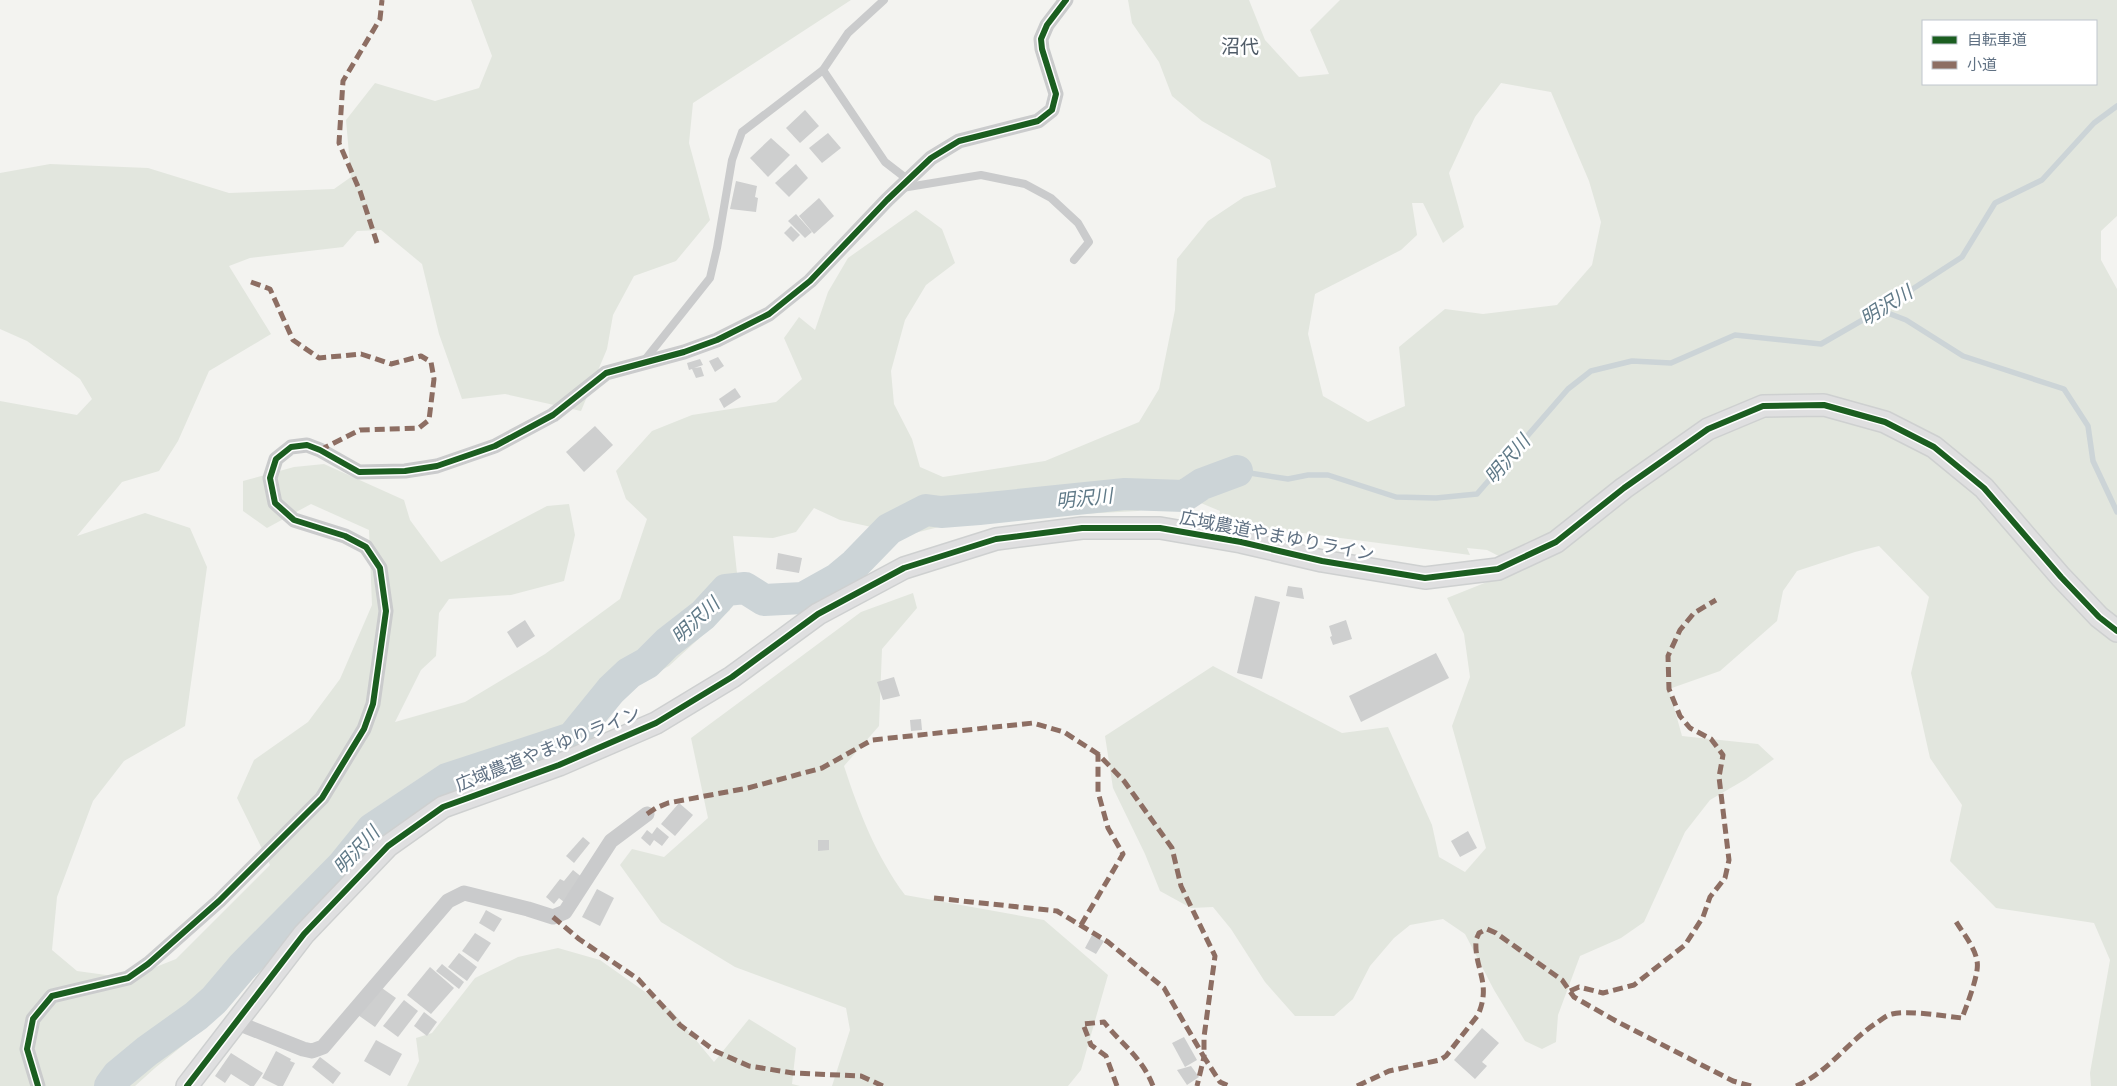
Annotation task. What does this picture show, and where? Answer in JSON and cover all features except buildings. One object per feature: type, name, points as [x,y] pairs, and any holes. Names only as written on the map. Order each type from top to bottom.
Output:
[{"type":"street","points":[[38,1086],[27,1049],[33,1019],[52,996],[128,978],[148,964],[220,901],[322,798],[364,729],[373,704],[386,611],[380,568],[366,547],[345,536],[294,520],[275,503],[270,478],[276,459],[291,447],[307,445],[320,450],[359,472],[406,470],[437,466],[495,446],[553,415],[606,373],[684,352],[717,340],[769,314],[810,281],[903,184],[931,158],[959,141],[1038,121],[1052,110],[1056,94],[1042,49],[1041,39],[1046,25],[1066,0]]},
{"type":"street","name":"広域農道やまゆりライン","points":[[187,1086],[304,934],[388,846],[443,807],[559,765],[656,723],[732,677],[818,614],[904,568],[996,539],[1082,528],[1160,528],[1241,542],[1322,561],[1424,578],[1498,569],[1556,542],[1624,488],[1708,429],[1763,406],[1824,405],[1885,422],[1934,446],[1984,488],[2061,577],[2099,617],[2117,631]]},
{"type":"street","points":[[235,1022],[303,1049],[312,1050],[323,1046],[448,901],[464,894],[553,917],[565,912],[611,841],[647,814]]},
{"type":"lane","points":[[642,362],[710,278],[732,160],[742,132],[823,70],[848,33],[884,0]]},
{"type":"lane","points":[[823,70],[885,162],[903,184],[981,174],[1025,184],[1052,198],[1078,223],[1088,242],[1074,260]]},
{"type":"shaded area","points":[[471,0],[851,0],[693,103],[689,143],[710,220],[676,261],[634,276],[613,315],[607,349],[581,411],[505,394],[462,399],[439,334],[422,264],[381,230],[357,231],[343,247],[250,258],[229,266],[271,334],[209,371],[178,441],[159,471],[122,482],[77,536],[145,513],[190,528],[207,567],[185,726],[124,761],[93,801],[57,897],[52,950],[77,971],[128,978],[176,959],[270,865],[237,798],[254,760],[308,722],[340,679],[372,605],[369,530],[311,504],[267,528],[243,511],[243,481],[294,467],[324,464],[404,500],[410,520],[441,562],[547,506],[569,504],[575,535],[564,581],[511,595],[449,599],[439,613],[436,656],[421,670],[395,722],[465,702],[545,654],[620,599],[647,519],[626,499],[616,471],[652,431],[692,415],[776,402],[802,379],[784,338],[799,317],[815,330],[828,292],[848,258],[916,210],[942,229],[955,263],[926,285],[905,320],[891,371],[894,404],[912,439],[920,467],[943,477],[1045,461],[1139,422],[1159,389],[1175,310],[1177,259],[1208,221],[1244,197],[1276,187],[1270,160],[1202,121],[1172,96],[1159,62],[1132,23],[1128,0],[1249,0],[1265,40],[1299,77],[1329,74],[1310,30],[1340,0],[2117,0],[2117,216],[2101,231],[2101,260],[2117,289],[2117,1086],[2091,1086],[2090,1073],[2110,960],[2094,923],[1996,908],[1950,861],[1962,805],[1930,758],[1911,673],[1929,597],[1879,546],[1797,571],[1783,591],[1777,621],[1720,671],[1669,689],[1682,736],[1758,744],[1774,759],[1746,779],[1710,800],[1685,832],[1644,922],[1621,938],[1580,956],[1558,1015],[1556,1042],[1542,1049],[1525,1041],[1494,990],[1465,934],[1443,919],[1410,925],[1394,938],[1370,966],[1353,999],[1334,1016],[1295,1016],[1265,982],[1231,929],[1213,907],[1191,908],[1160,891],[1145,854],[1113,788],[1105,736],[1213,666],[1342,733],[1388,727],[1432,825],[1439,857],[1465,872],[1486,848],[1452,726],[1470,677],[1464,634],[1447,598],[1522,568],[1487,550],[1467,548],[1470,555],[1218,522],[1220,511],[1184,496],[1138,511],[967,520],[907,535],[840,520],[814,508],[796,532],[773,538],[733,536],[737,573],[730,610],[669,666],[626,690],[574,746],[447,792],[386,834],[268,953],[197,1034],[135,1086],[0,1086],[0,401],[77,415],[92,399],[80,379],[27,341],[0,329],[0,173],[50,164],[148,168],[229,193],[334,189],[351,177],[346,120],[375,83],[435,101],[479,88],[492,56]],"holes":[[[1501,83],[1551,92],[1589,181],[1601,222],[1592,265],[1557,305],[1483,314],[1445,309],[1399,347],[1405,406],[1368,422],[1323,396],[1308,334],[1315,294],[1401,250],[1417,235],[1412,203],[1423,203],[1443,243],[1464,227],[1449,173],[1475,117]]]},
{"type":"shaded area","points":[[913,593],[917,608],[882,649],[879,726],[844,766],[869,833],[885,865],[905,895],[1044,920],[1108,975],[1081,1070],[1068,1086],[832,1086],[850,1030],[846,1008],[735,967],[661,922],[620,865],[632,849],[664,857],[708,818],[691,738],[861,612]]},
{"type":"shaded area","points":[[558,948],[600,960],[672,1011],[714,1062],[749,1019],[796,1048],[792,1084],[800,1086],[407,1086],[419,1061],[416,1038],[432,1033],[475,978],[518,957]]},
{"type":"waterway","name":"明沢川","points":[[1237,471],[1288,479],[1308,475],[1328,475],[1396,497],[1436,498],[1477,494],[1568,389],[1591,371],[1632,361],[1671,363],[1735,335],[1821,344],[1880,310],[1962,257],[1995,203],[2042,180],[2094,123],[2117,106]]},
{"type":"waterway","points":[[1880,310],[1906,320],[1963,356],[2064,389],[2088,426],[2093,461],[2117,512]]},
{"type":"waterway","name":"明沢川","points":[[110,1086],[118,1075],[147,1051],[196,1016],[214,1000],[242,967],[342,866],[372,829],[447,779],[572,738],[611,690],[629,673],[647,663],[667,643],[703,615],[726,590],[745,588],[764,600],[803,598],[837,579],[855,564],[889,529],[926,510],[941,512],[979,509],[1125,494],[1184,496],[1202,484],[1237,471]]},
{"type":"marked path","points":[[377,243],[360,191],[339,143],[343,81],[380,19],[382,0]]},
{"type":"marked path","points":[[251,282],[270,289],[293,340],[319,358],[361,354],[391,364],[421,356],[431,362],[434,379],[429,420],[419,428],[360,430],[320,450]]},
{"type":"marked path","points":[[1570,991],[1579,987],[1603,993],[1634,985],[1685,945],[1703,917],[1710,897],[1725,878],[1729,860],[1719,777],[1723,755],[1711,739],[1690,728],[1680,716],[1669,689],[1668,656],[1680,630],[1694,613],[1716,600]]},
{"type":"marked path","points":[[647,814],[668,803],[748,788],[822,768],[872,740],[1033,723],[1064,732],[1098,754],[1124,781],[1172,848],[1181,886],[1215,956],[1204,1037],[1204,1057],[1220,1082],[1229,1086]]},
{"type":"marked path","points":[[1081,925],[1123,854],[1108,828],[1098,792],[1098,754]]},
{"type":"marked path","points":[[934,898],[1057,911],[1108,942],[1164,988],[1204,1057],[1197,1086]]},
{"type":"marked path","points":[[553,917],[579,939],[638,979],[680,1025],[715,1051],[749,1066],[793,1073],[861,1076],[883,1086]]},
{"type":"marked path","points":[[1796,1086],[1818,1073],[1867,1029],[1888,1015],[1916,1013],[1962,1018],[1975,981],[1977,961],[1971,945],[1955,920]]},
{"type":"marked path","points":[[1357,1086],[1389,1071],[1440,1060],[1446,1056],[1478,1015],[1482,1004],[1483,985],[1477,959],[1476,940],[1479,933],[1487,929],[1496,933],[1562,980],[1574,997],[1616,1021],[1733,1081],[1751,1086]]},
{"type":"marked path","points":[[1117,1086],[1106,1056],[1091,1045],[1083,1024],[1104,1022],[1137,1059],[1153,1086]]},
{"type":"cycle path","points":[[38,1086],[27,1049],[33,1019],[52,996],[128,978],[148,964],[219,901],[322,798],[364,729],[373,704],[386,611],[380,568],[366,547],[345,536],[294,520],[275,503],[270,478],[276,459],[291,447],[307,445],[320,450],[359,472],[405,471],[437,466],[495,446],[553,415],[606,373],[684,352],[717,340],[769,314],[810,281],[887,200],[931,158],[959,141],[1038,121],[1052,110],[1056,94],[1042,49],[1041,39],[1047,25],[1066,0]]},
{"type":"cycle path","points":[[187,1086],[304,934],[388,846],[443,807],[559,765],[656,723],[732,677],[818,614],[904,568],[996,539],[1082,528],[1160,528],[1241,542],[1322,561],[1425,578],[1498,569],[1556,542],[1624,488],[1708,429],[1763,406],[1824,405],[1885,422],[1934,447],[1984,488],[2061,577],[2099,617],[2117,631]]},
{"type":"district","name":"沼代","points":[[1240,46]]}]
